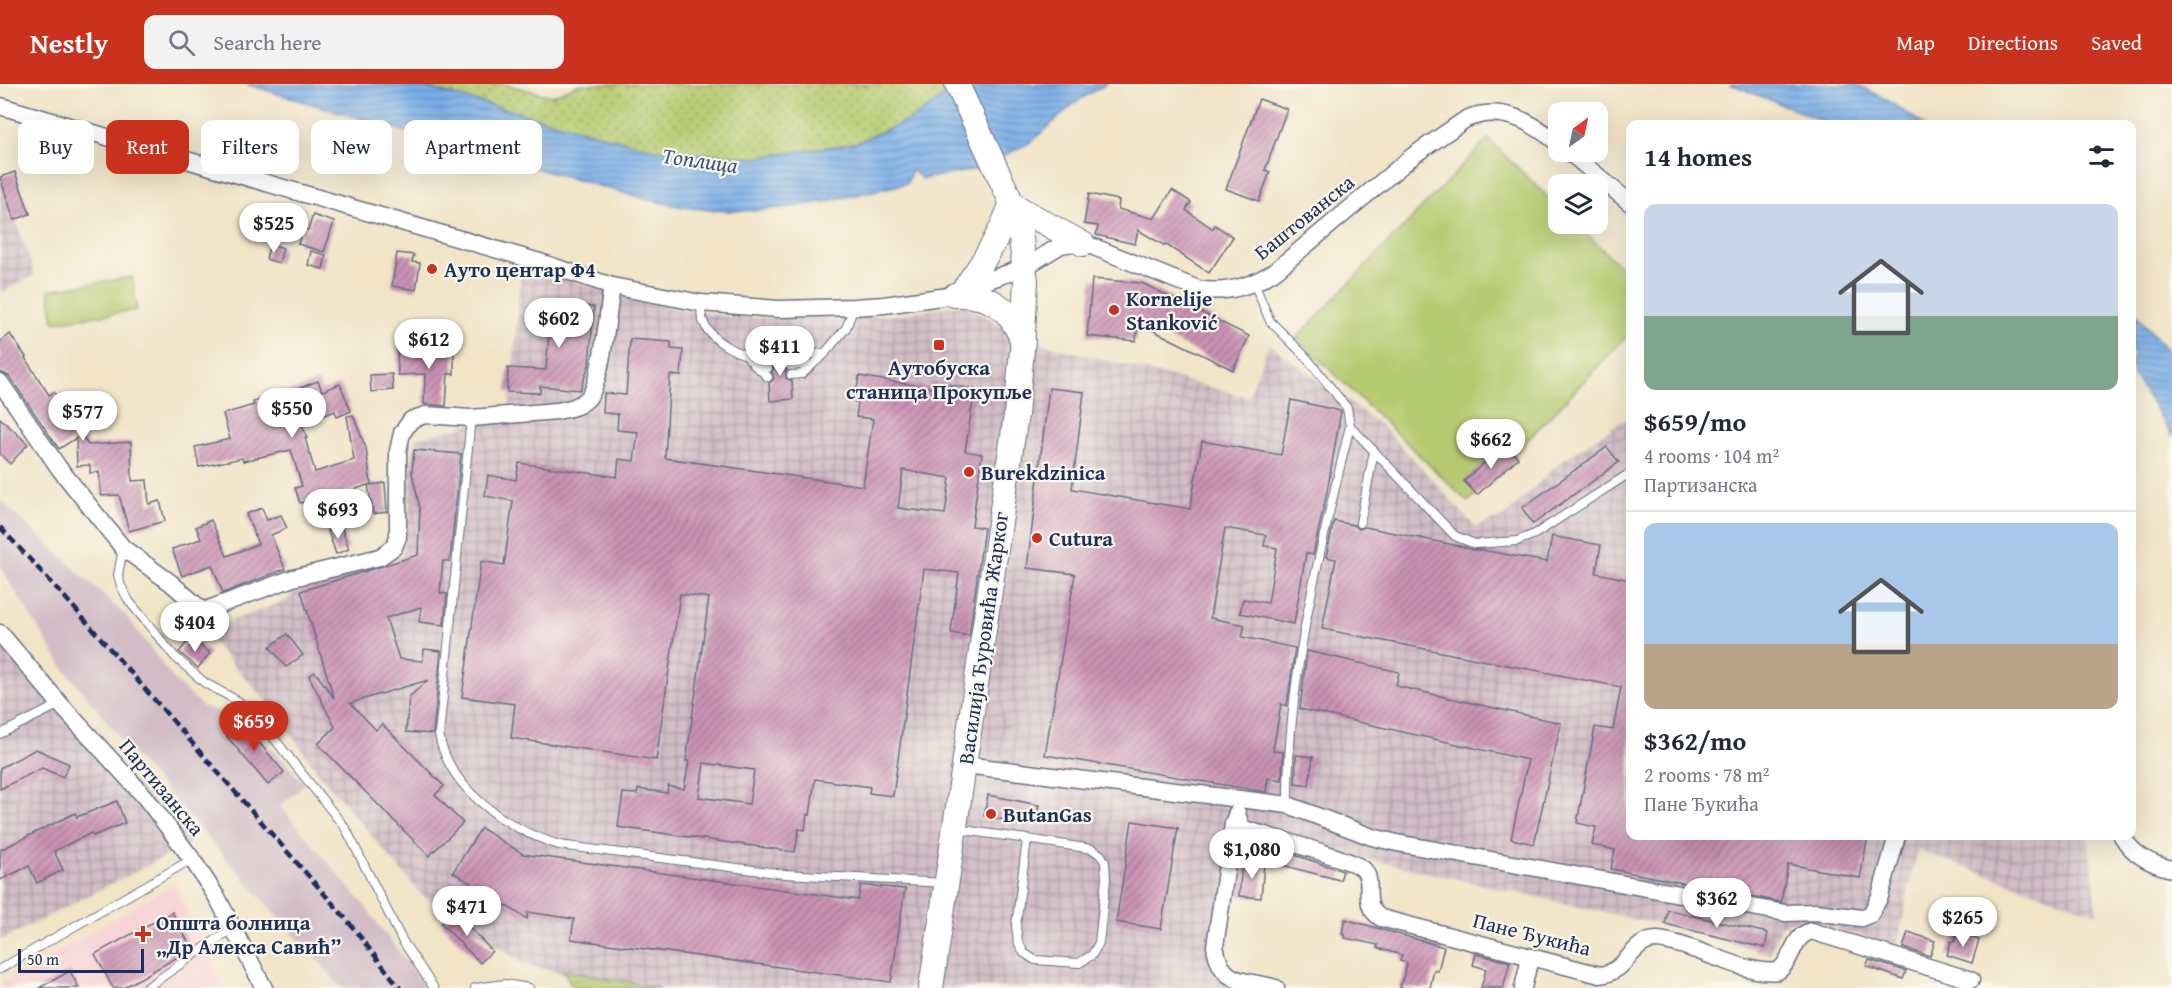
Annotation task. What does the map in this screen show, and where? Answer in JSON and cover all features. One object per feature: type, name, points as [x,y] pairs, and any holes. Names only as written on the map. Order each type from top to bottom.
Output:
[{"type":"main road","name":"Василија Ђуровића Жарког","points":[[931,988],[1016,415],[1023,342],[1025,267],[1020,230],[1010,200],[957,84]]},
{"type":"main road","points":[[1023,342],[1017,328],[1001,307],[979,296],[959,292],[987,256],[1001,230],[1010,200],[1083,244]]},
{"type":"street","points":[[0,106],[543,263],[612,286],[701,303],[779,309],[884,305],[959,292],[1025,267],[1061,245],[1083,244]]},
{"type":"street","name":"Баштованска","points":[[1083,244],[1198,289],[1220,291],[1254,283],[1275,271],[1414,155],[1466,119],[1484,114],[1506,115],[1532,124],[1548,136]]},
{"type":"street","points":[[1581,162],[1626,200]]},
{"type":"street","points":[[0,382],[59,468],[123,548],[171,583],[203,611],[293,578],[381,557],[394,547],[398,537],[397,460],[399,444],[406,425],[417,417],[425,415],[471,418],[557,411],[569,409],[588,399],[597,382],[612,286]]},
{"type":"street","name":"Партизанска","points":[[0,633],[60,704],[145,797],[192,859],[218,899],[264,988]]},
{"type":"street","points":[[964,765],[1261,800],[1288,805],[1372,837],[1397,843],[1771,912],[1816,912],[1861,918],[1870,914],[1876,906],[1891,863],[1896,840]]},
{"type":"street","points":[[1261,800],[1246,805],[1237,813],[1233,824],[1215,946],[1222,968],[1234,979],[1277,988]]},
{"type":"street","name":"Пане Ђукића","points":[[1237,813],[1241,826],[1245,829],[1363,868],[1366,874],[1370,905],[1375,914],[1381,918],[1600,975],[1610,974],[1618,969],[1644,943],[1659,940],[1761,971],[1778,971],[1783,968],[1800,936],[1811,931],[1971,980]]},
{"type":"street","points":[[2125,840],[2141,857],[2172,868]]},
{"type":"street","points":[[1523,988],[1530,958]]},
{"type":"lane","points":[[1254,283],[1270,321],[1306,357],[1347,408],[1350,426],[1307,612],[1288,759],[1288,805]]},
{"type":"lane","points":[[701,303],[702,319],[717,338],[736,353],[754,358],[767,357]]},
{"type":"lane","points":[[791,371],[802,374],[825,353],[846,328],[854,307]]},
{"type":"lane","points":[[790,356],[825,353]]},
{"type":"lane","points":[[746,355],[755,366],[768,372]]},
{"type":"lane","points":[[471,418],[439,735],[446,759],[454,772],[492,813],[536,838],[559,845],[785,874],[947,883]]},
{"type":"lane","points":[[1350,426],[1455,536],[1475,544],[1517,541],[1535,534],[1626,476]]},
{"type":"lane","points":[[1360,523],[1374,451]]},
{"type":"lane","points":[[123,548],[118,575],[129,601],[175,657],[205,683],[238,701],[257,717],[346,829],[402,940],[434,988]]},
{"type":"lane","points":[[0,734],[60,704]]},
{"type":"lane","points":[[955,829],[1028,839],[1092,849],[1101,855],[1105,862],[1106,879],[1099,943],[1092,955],[1079,963],[1035,960],[1024,953],[1018,942],[1016,926],[1028,839]]},
{"type":"lane","points":[[0,969],[192,859]]},
{"type":"lane","points":[[146,988],[233,928]]},
{"type":"lane","points":[[475,988],[505,984],[529,988]]},
{"type":"shaded area","points":[[0,175],[35,275],[0,293]]},
{"type":"shaded area","points":[[521,268],[673,308],[734,318],[896,315],[962,304],[1032,341],[1248,397],[1269,344],[1383,427],[1476,527],[1506,515],[1559,463],[1626,419],[1626,840],[2089,840],[2098,914],[1917,850],[1897,945],[1803,920],[1780,925],[1770,954],[1687,931],[1249,832],[1231,857],[1226,951],[1230,981],[1255,988],[618,988],[524,964],[420,893],[322,777],[269,704],[205,634],[209,628],[286,601],[297,589],[402,557],[409,510],[410,466],[417,438],[509,415]]},
{"type":"shaded area","points":[[0,500],[126,616],[176,682],[203,707],[242,717],[305,784],[280,806],[365,906],[425,988],[342,988],[141,763],[62,666],[0,567]]},
{"type":"shaded area","points":[[0,638],[191,843],[0,941]]},
{"type":"shaded area","name":"Општа болница „Др Алекса Савић”","points":[[174,884],[225,988],[0,988],[0,985]]},
{"type":"green space","points":[[412,84],[505,84],[552,96],[580,84],[940,84],[945,96],[910,120],[855,143],[755,158],[656,150]]},
{"type":"green space","points":[[1488,139],[1548,197],[1548,234],[1586,234],[1626,272],[1626,337],[1468,502],[1297,338]]},
{"type":"green space","points":[[132,277],[137,310],[54,322],[49,290]]},
{"type":"green space","points":[[563,970],[660,988],[573,988]]},
{"type":"water","name":"Топлица","points":[[246,84],[412,84],[656,150],[755,158],[855,143],[910,120],[959,84],[1106,84],[1076,102],[1031,142],[974,170],[922,179],[912,170],[907,183],[819,203],[751,211],[686,207],[542,170],[542,120],[404,120],[404,131],[392,128],[392,120],[367,120]]},
{"type":"water","points":[[1730,84],[1856,84],[1885,99],[1917,120],[1819,120]]},
{"type":"water","points":[[2136,314],[2172,355],[2172,435],[2136,379]]},
{"type":"building","points":[[1259,99],[1287,109],[1265,170],[1270,172],[1259,201],[1226,189]]},
{"type":"building","points":[[15,172],[30,214],[14,220],[0,177]]},
{"type":"building","points":[[1172,190],[1191,202],[1186,210],[1213,229],[1215,225],[1233,237],[1209,273],[1165,244],[1165,246],[1138,230],[1135,244],[1096,235],[1098,226],[1084,224],[1089,194],[1119,200],[1118,209],[1154,219]]},
{"type":"building","points":[[313,215],[334,222],[324,252],[298,244],[303,229],[308,230]]},
{"type":"building","points":[[270,244],[283,248],[279,263],[266,259]]},
{"type":"building","points":[[311,251],[326,255],[323,269],[308,265]]},
{"type":"building","points":[[397,253],[414,255],[412,262],[420,263],[416,290],[392,286]]},
{"type":"building","points":[[1092,279],[1142,283],[1249,336],[1233,370],[1138,323],[1136,341],[1087,336]]},
{"type":"building","points":[[538,301],[594,307],[589,365],[580,390],[540,386],[540,393],[507,392],[508,368],[546,370],[549,333],[535,331]]},
{"type":"building","points":[[10,334],[49,395],[54,392],[88,445],[131,442],[132,481],[147,480],[149,504],[160,501],[165,521],[129,531],[119,495],[101,496],[99,472],[90,473],[90,465],[77,466],[76,438],[59,449],[9,376],[0,372],[0,342]]},
{"type":"building","points":[[630,339],[671,342],[671,349],[683,350],[681,376],[670,375],[665,458],[863,486],[873,419],[856,417],[858,402],[855,402],[859,376],[931,388],[932,382],[975,389],[965,451],[982,454],[972,526],[984,528],[969,636],[951,633],[959,573],[924,569],[893,796],[869,793],[870,787],[815,779],[810,815],[807,814],[805,830],[799,829],[795,852],[618,827],[623,793],[637,794],[638,789],[667,793],[668,786],[684,789],[709,598],[680,594],[656,760],[511,738],[515,704],[462,697],[481,561],[504,565],[513,501],[485,496],[488,475],[516,480],[519,463],[617,477],[619,459],[634,461],[638,432],[617,430],[618,414],[603,413],[604,393],[626,395]],"holes":[[[903,470],[950,478],[945,514],[898,508]],[[704,763],[754,770],[749,804],[699,797]]]},
{"type":"building","points":[[397,347],[454,347],[454,374],[448,374],[446,406],[424,404],[425,374],[398,375]]},
{"type":"building","points":[[789,348],[784,354],[786,361],[784,366],[786,378],[792,381],[793,399],[770,401],[769,383],[774,379],[772,372],[774,368],[770,362],[773,354],[766,349]]},
{"type":"building","points":[[392,374],[393,390],[371,392],[370,375]]},
{"type":"building","points":[[318,381],[322,391],[340,384],[351,411],[337,417],[335,411],[302,424],[315,472],[354,460],[347,416],[353,415],[366,448],[371,484],[329,498],[328,495],[300,503],[295,488],[302,486],[291,450],[243,461],[242,458],[199,467],[195,447],[230,439],[223,414],[254,405],[253,402],[282,391],[284,394]]},
{"type":"building","points":[[1049,388],[1084,392],[1072,489],[1190,509],[1202,441],[1281,455],[1291,400],[1341,411],[1327,492],[1313,555],[1306,553],[1294,624],[1240,613],[1243,599],[1268,603],[1277,548],[1264,546],[1266,535],[1225,528],[1210,618],[1245,625],[1242,637],[1295,648],[1287,706],[1281,704],[1273,751],[1283,752],[1282,780],[1268,778],[1266,792],[1045,755],[1075,574],[1027,568]]},
{"type":"building","points":[[0,418],[28,444],[10,464],[0,454]]},
{"type":"building","points":[[1505,444],[1518,458],[1477,495],[1464,481]]},
{"type":"building","points":[[1607,447],[1619,462],[1533,524],[1522,508]]},
{"type":"building","points":[[414,450],[461,454],[450,561],[443,561],[440,593],[447,594],[444,625],[419,622],[421,607],[386,618],[399,659],[423,661],[424,649],[441,651],[433,734],[406,732],[409,697],[428,680],[350,703],[376,730],[382,724],[444,786],[435,795],[463,823],[429,856],[318,744],[335,727],[309,676],[315,672],[334,698],[301,591],[418,555],[420,508],[412,473]]},
{"type":"building","points":[[385,483],[387,512],[373,514],[368,485]]},
{"type":"building","points":[[262,508],[267,520],[281,515],[287,528],[271,535],[285,569],[223,593],[212,565],[182,576],[172,549],[201,539],[196,527],[211,520],[227,556],[258,544],[246,514]]},
{"type":"building","points":[[1334,521],[1354,525],[1359,529],[1365,527],[1473,550],[1547,562],[1552,536],[1601,545],[1596,573],[1626,579],[1626,840],[1867,840],[1860,878],[1788,864],[1781,902],[1611,869],[1615,850],[1592,845],[1596,827],[1577,823],[1595,727],[1613,730],[1621,687],[1322,629],[1336,559],[1326,557]]},
{"type":"building","points":[[341,526],[349,549],[336,554],[328,531]]},
{"type":"building","points":[[287,634],[303,655],[286,667],[270,647]]},
{"type":"building","points":[[191,638],[210,653],[198,668],[179,652]]},
{"type":"building","points":[[1307,651],[1399,672],[1396,686],[1561,723],[1534,844],[1511,839],[1528,760],[1300,709]]},
{"type":"building","points":[[240,720],[284,772],[268,785],[224,733]]},
{"type":"building","points":[[36,749],[69,764],[63,777],[42,768],[0,789],[0,768]]},
{"type":"building","points":[[1296,755],[1313,757],[1309,785],[1295,783]]},
{"type":"building","points":[[988,795],[1039,805],[1036,819],[1021,816],[1020,823],[984,816]]},
{"type":"building","points":[[117,801],[125,823],[93,836],[91,833],[54,851],[63,870],[37,883],[29,866],[0,880],[0,850],[75,813],[77,817]]},
{"type":"building","points":[[1132,821],[1178,828],[1161,929],[1116,922]]},
{"type":"building","points":[[481,828],[523,854],[858,900],[861,885],[905,889],[891,982],[571,939],[574,919],[528,912],[527,919],[453,872]]},
{"type":"building","points":[[1288,853],[1343,871],[1340,880],[1285,866]]},
{"type":"building","points":[[1242,863],[1264,864],[1261,898],[1239,896]]},
{"type":"building","points":[[1668,910],[1768,933],[1765,948],[1665,924]]},
{"type":"building","points":[[454,911],[492,951],[480,963],[441,923]]},
{"type":"building","points":[[172,912],[192,949],[123,988],[113,988],[95,954]]},
{"type":"building","points":[[1345,919],[1444,947],[1438,971],[1434,970],[1430,988],[1400,988],[1407,963],[1400,961],[1402,955],[1377,948],[1378,945],[1345,938],[1342,934]]},
{"type":"building","points":[[1908,932],[1935,941],[1930,956],[1903,948]]},
{"type":"building","points":[[1957,933],[1979,940],[1972,963],[1947,955],[1951,941],[1954,942]]},
{"type":"building","points":[[1476,954],[1510,962],[1503,988],[1481,988],[1486,969],[1473,965]]},
{"type":"building","points":[[1869,960],[1906,971],[1903,979],[1866,966]]},
{"type":"building","points":[[70,971],[79,988],[39,988]]},
{"type":"railway","points":[[0,527],[62,594],[347,920],[400,988]]},
{"type":"place","name":"Ауто центар Ф4","points":[[432,269]]},
{"type":"place","name":"Kornelije Stanković","points":[[1114,310]]},
{"type":"place","name":"Аутобуска станица Прокупље","points":[[939,345]]},
{"type":"place","name":"Burekdzinica","points":[[969,472]]},
{"type":"place","name":"Cutura","points":[[1037,538]]},
{"type":"place","name":"ButanGas","points":[[991,814]]},
{"type":"place","name":"Општа болница „Др Алекса Савић”","points":[[143,934]]}]
